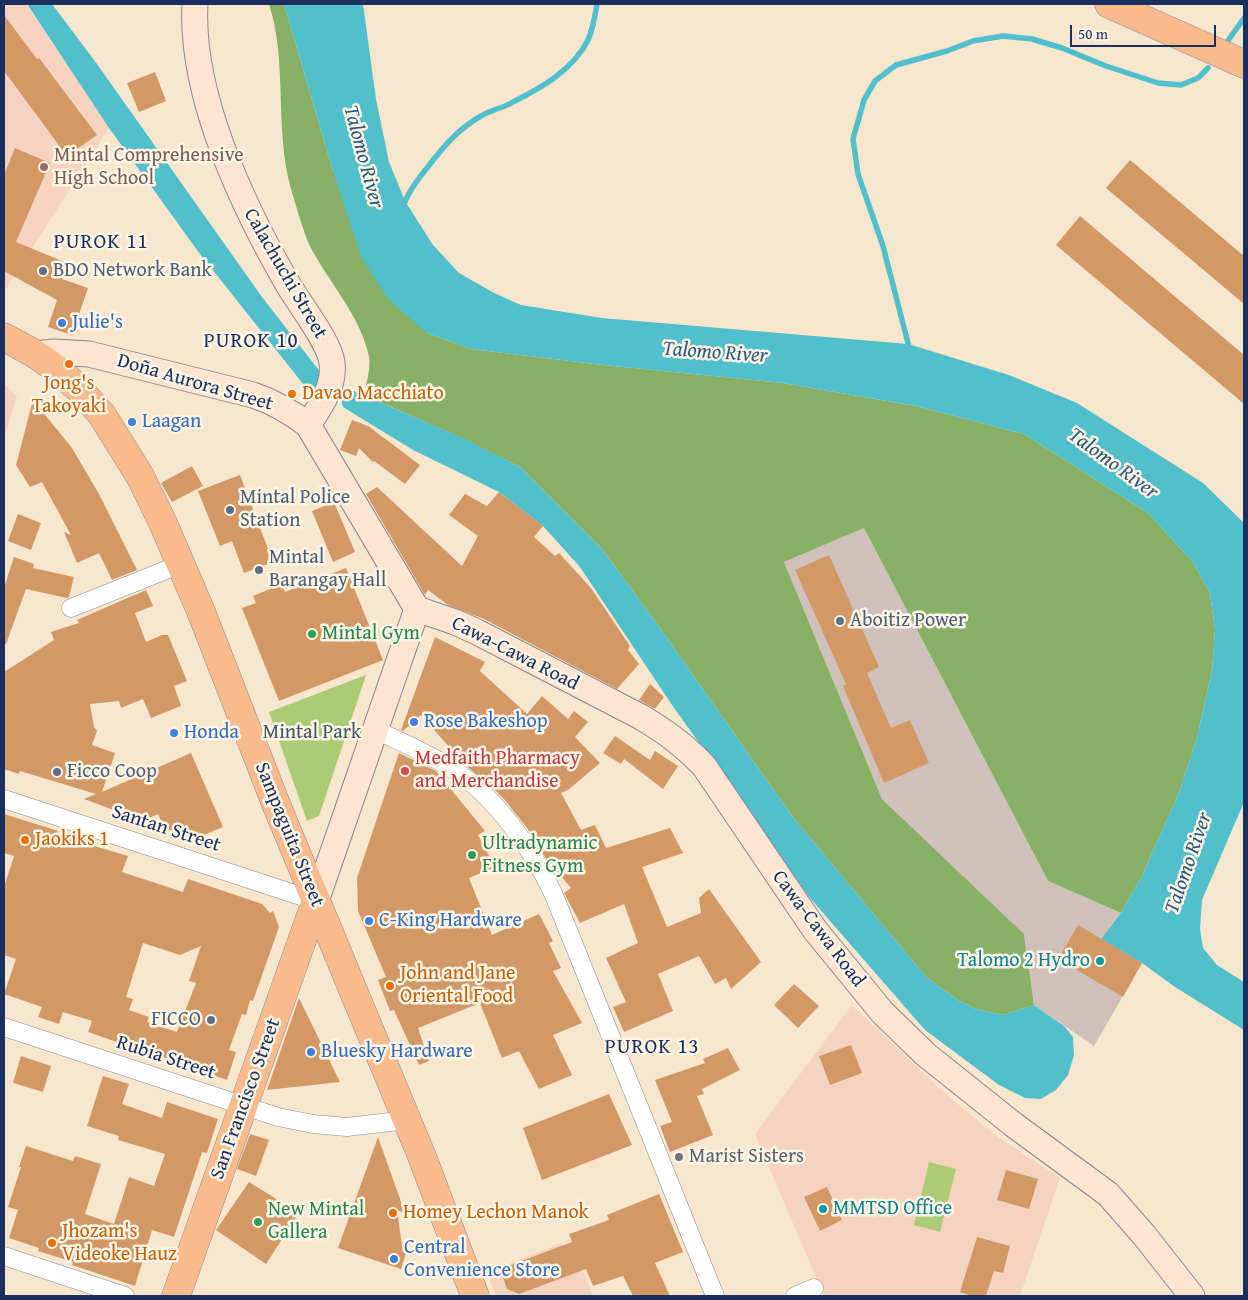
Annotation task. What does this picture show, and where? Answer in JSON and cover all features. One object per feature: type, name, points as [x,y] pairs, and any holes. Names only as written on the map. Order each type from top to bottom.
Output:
[{"type":"main road","points":[[1109,4],[1244,64]]},
{"type":"main road","name":"Sampaguita Street","points":[[4,337],[35,354],[58,370],[79,389],[102,415],[140,476],[181,564],[316,901],[407,1120],[475,1296]]},
{"type":"main road","name":"San Francisco Street","points":[[176,1296],[316,901]]},
{"type":"street","name":"Calachuchi Street","points":[[195,4],[194,22],[197,53],[218,132],[246,204],[266,246],[328,348],[332,362],[330,385],[320,407],[308,425]]},
{"type":"street","name":"Doña Aurora Street","points":[[35,354],[54,352],[89,354],[225,387],[269,401],[283,408],[308,425],[417,609]]},
{"type":"street","points":[[71,608],[181,564]]},
{"type":"street","points":[[316,901],[417,609]]},
{"type":"street","name":"Cawa-Cawa Road","points":[[417,609],[477,632],[641,717],[664,730],[686,747],[704,766],[815,930],[882,1012],[932,1060],[1014,1125],[1108,1194],[1144,1235],[1192,1296]]},
{"type":"street","points":[[376,730],[430,756],[457,772],[481,791],[509,822],[546,880],[570,935],[715,1296]]},
{"type":"street","name":"Santan Street","points":[[4,799],[316,901]]},
{"type":"street","name":"Rubia Street","points":[[4,1027],[278,1117],[313,1124],[347,1127],[407,1120]]},
{"type":"street","points":[[4,1256],[125,1296]]},
{"type":"street","points":[[795,1296],[814,1288]]},
{"type":"shaded area","name":"Mintal Comprehensive High School","points":[[4,4],[26,4],[109,128],[6,289],[4,288]]},
{"type":"shaded area","points":[[4,383],[17,396],[4,439]]},
{"type":"shaded area","points":[[864,528],[1048,881],[1121,913],[1101,939],[1142,963],[1094,1046],[1034,1005],[1024,934],[882,799],[784,562]]},
{"type":"shaded area","points":[[852,1005],[941,1090],[995,1135],[1060,1178],[1020,1296],[824,1296],[755,1134]]},
{"type":"shaded area","points":[[562,1243],[573,1271],[582,1268],[593,1296],[496,1296],[487,1273]]},
{"type":"green space","points":[[269,4],[284,4],[333,171],[427,333],[471,349],[603,365],[783,383],[916,406],[1024,434],[1148,513],[1193,562],[1210,593],[1215,630],[1212,670],[1197,738],[1178,795],[1142,876],[1121,913],[1048,881],[864,528],[784,562],[882,799],[1024,934],[1034,1005],[1003,1015],[976,1009],[958,1000],[927,978],[792,816],[602,549],[520,467],[466,440],[364,395],[369,371],[369,357],[365,342],[345,302],[309,244],[291,189],[283,143],[278,49],[275,26]]},
{"type":"green space","name":"Mintal Park","points":[[366,675],[319,816],[307,821],[269,712]]},
{"type":"green space","points":[[929,1162],[956,1169],[940,1232],[914,1225]]},
{"type":"water","points":[[27,4],[52,4],[97,64],[262,297],[321,373],[316,390],[311,391],[307,389],[197,250],[109,128]]},
{"type":"water","name":"Talomo River","points":[[284,4],[363,4],[376,99],[389,162],[405,201],[433,245],[459,273],[494,293],[521,305],[602,318],[908,344],[1009,375],[1077,403],[1203,483],[1244,523],[1244,802],[1202,900],[1200,929],[1203,948],[1217,965],[1244,982],[1244,1030],[1175,987],[1142,963],[1101,939],[1121,913],[1142,876],[1178,795],[1197,738],[1212,670],[1215,630],[1210,593],[1193,562],[1148,513],[1024,434],[916,406],[783,383],[603,365],[471,349],[427,333],[389,300],[361,257],[333,171]]},
{"type":"water","points":[[348,390],[467,440],[520,467],[602,549],[792,816],[927,978],[958,1000],[976,1009],[1003,1015],[1034,1005],[1064,1026],[1073,1037],[1074,1055],[1068,1075],[1056,1090],[1041,1099],[1025,1098],[999,1085],[925,1030],[810,898],[672,705],[580,567],[543,526],[499,492],[413,450],[343,407],[342,397]]},
{"type":"building","points":[[4,15],[97,135],[67,156],[4,71]]},
{"type":"building","points":[[155,72],[166,101],[139,112],[127,83]]},
{"type":"building","points":[[15,148],[50,163],[16,242],[67,263],[62,279],[88,288],[72,335],[48,327],[57,300],[4,271],[4,175]]},
{"type":"building","points":[[1130,160],[1244,256],[1244,304],[1106,188]]},
{"type":"building","points":[[1080,216],[1244,355],[1244,404],[1056,245]]},
{"type":"building","points":[[33,400],[72,448],[99,494],[137,570],[112,580],[99,553],[77,563],[64,532],[71,535],[42,482],[30,487],[16,465]]},
{"type":"building","points":[[352,420],[368,426],[420,465],[405,484],[373,462],[359,448],[356,456],[340,450]]},
{"type":"building","points":[[192,466],[203,486],[172,502],[161,483]]},
{"type":"building","name":"Mintal Police Station","points":[[240,475],[273,562],[244,573],[232,541],[220,546],[198,491]]},
{"type":"building","points":[[377,487],[462,566],[478,536],[449,515],[465,494],[487,506],[499,492],[543,526],[534,537],[555,556],[559,553],[591,588],[630,646],[628,650],[639,664],[617,689],[484,619],[448,605],[428,590],[425,595],[366,494]]},
{"type":"building","points":[[334,502],[355,552],[333,562],[312,511]]},
{"type":"building","points":[[18,514],[41,523],[31,550],[8,541]]},
{"type":"building","points":[[829,555],[879,667],[867,673],[891,728],[910,720],[929,763],[884,783],[843,686],[846,684],[795,570]]},
{"type":"building","points":[[14,557],[34,564],[33,568],[74,577],[69,597],[67,598],[26,589],[6,644],[4,644],[4,588]]},
{"type":"building","name":"Mintal Gym","points":[[346,568],[383,660],[279,701],[242,608],[256,603],[253,596],[282,584],[285,592]]},
{"type":"building","points":[[146,590],[153,606],[135,613],[146,642],[162,635],[168,635],[187,681],[174,686],[181,706],[151,718],[143,699],[121,708],[119,701],[90,704],[94,727],[97,731],[92,745],[115,753],[102,792],[191,753],[223,827],[199,837],[165,829],[158,814],[143,821],[84,799],[96,794],[20,771],[19,774],[4,769],[4,672],[54,640],[51,632],[79,623],[77,620]]},
{"type":"building","points":[[435,637],[485,662],[480,671],[527,714],[542,696],[568,719],[574,711],[588,722],[575,737],[600,763],[568,790],[561,793],[581,830],[595,825],[606,848],[670,828],[683,853],[642,867],[667,927],[701,913],[699,898],[709,889],[761,962],[731,989],[726,978],[715,984],[699,956],[658,974],[673,1011],[624,1032],[613,1007],[626,1002],[606,958],[638,943],[624,904],[580,923],[564,893],[571,888],[547,860],[527,828],[504,799],[465,765],[421,715],[403,731],[401,730]]},
{"type":"building","points":[[650,684],[664,697],[655,709],[639,700]]},
{"type":"building","points":[[615,736],[650,760],[655,751],[678,766],[663,789],[624,759],[621,764],[603,753]]},
{"type":"building","points":[[399,753],[436,771],[485,831],[478,835],[495,867],[469,878],[492,935],[539,914],[553,941],[549,943],[561,968],[553,971],[582,1023],[553,1035],[572,1075],[539,1089],[519,1051],[502,1058],[480,1003],[418,1028],[429,1061],[419,1065],[394,1010],[390,1011],[378,980],[386,977],[358,911],[357,878]]},
{"type":"building","points":[[4,814],[58,831],[57,835],[128,856],[122,872],[183,892],[188,879],[262,904],[270,913],[273,911],[279,927],[253,1001],[250,1000],[246,1015],[242,1014],[229,1050],[236,1052],[227,1080],[138,1048],[137,1053],[119,1046],[120,1043],[88,1032],[92,1021],[63,1012],[59,1024],[38,1017],[42,1007],[4,994],[16,959],[4,955],[4,887],[14,856],[4,853]],"holes":[[[143,943],[180,955],[201,946],[189,981],[196,983],[177,1032],[147,1022],[149,1017],[129,1010],[133,999],[126,997]]]},
{"type":"building","name":"Talomo 2 Hydro","points":[[1078,925],[1142,963],[1123,997],[1058,959]]},
{"type":"building","points":[[794,984],[819,1006],[798,1028],[774,1005]]},
{"type":"building","points":[[299,998],[340,1082],[267,1090]]},
{"type":"building","points":[[851,1045],[862,1073],[830,1085],[819,1056]]},
{"type":"building","points":[[728,1048],[740,1070],[702,1089],[704,1094],[697,1096],[713,1135],[670,1152],[660,1126],[672,1122],[655,1080],[705,1063],[703,1059]]},
{"type":"building","points":[[21,1056],[51,1066],[43,1092],[13,1083]]},
{"type":"building","points":[[103,1076],[129,1084],[122,1104],[162,1118],[167,1102],[218,1119],[207,1153],[202,1152],[174,1237],[152,1230],[135,1286],[72,1265],[73,1262],[38,1251],[39,1248],[9,1238],[18,1210],[8,1207],[26,1146],[73,1161],[75,1156],[101,1164],[85,1214],[114,1224],[129,1177],[154,1186],[165,1154],[118,1140],[119,1136],[87,1126]]},
{"type":"building","points":[[609,1094],[632,1145],[542,1180],[523,1128]]},
{"type":"building","points":[[250,1134],[269,1140],[256,1176],[237,1169]]},
{"type":"building","points":[[378,1137],[405,1213],[397,1210],[403,1252],[406,1253],[401,1269],[338,1248]]},
{"type":"building","points":[[1006,1170],[1038,1179],[1029,1209],[997,1200]]},
{"type":"building","name":"New Mintal Gallera","points":[[249,1182],[299,1213],[266,1264],[216,1230]]},
{"type":"building","name":"MMTSD Office","points":[[827,1187],[842,1220],[820,1231],[804,1197]]},
{"type":"building","points":[[659,1194],[683,1252],[655,1263],[670,1296],[633,1296],[623,1276],[593,1286],[586,1269],[519,1294],[507,1289],[500,1269],[572,1242],[569,1234],[609,1220],[607,1215]]},
{"type":"building","points":[[977,1237],[1010,1246],[1003,1273],[994,1271],[986,1296],[972,1296],[960,1292]]},
{"type":"waterway","points":[[403,207],[417,181],[451,139],[481,116],[509,104],[545,84],[574,60],[582,51],[590,36],[597,4]]},
{"type":"waterway","points":[[1227,42],[1244,18]]},
{"type":"waterway","points":[[910,351],[883,246],[858,174],[853,139],[864,100],[875,81],[896,65],[947,51],[973,41],[1003,36],[1032,39],[1062,48],[1106,66],[1158,83],[1181,85],[1198,78],[1208,68]]},
{"type":"place","name":"Mintal Comprehensive High School","points":[[44,167]]},
{"type":"place","name":"BDO Network Bank","points":[[43,271]]},
{"type":"place","name":"Julie's","points":[[62,323]]},
{"type":"place","name":"Jong's Takoyaki","points":[[69,364]]},
{"type":"place","name":"Davao Macchiato","points":[[292,394]]},
{"type":"place","name":"Laagan","points":[[132,422]]},
{"type":"place","name":"Mintal Police Station","points":[[230,510]]},
{"type":"place","name":"Mintal Barangay Hall","points":[[259,570]]},
{"type":"place","name":"Aboitiz Power","points":[[840,621]]},
{"type":"place","name":"Mintal Gym","points":[[312,634]]},
{"type":"place","name":"Rose Bakeshop","points":[[414,722]]},
{"type":"place","name":"Honda","points":[[174,733]]},
{"type":"place","name":"Medfaith Pharmacy and Merchandise","points":[[405,771]]},
{"type":"place","name":"Ficco Coop","points":[[57,772]]},
{"type":"place","name":"Jaokiks 1","points":[[25,840]]},
{"type":"place","name":"Ultradynamic Fitness Gym","points":[[472,855]]},
{"type":"place","name":"C-King Hardware","points":[[369,921]]},
{"type":"place","name":"Talomo 2 Hydro","points":[[1100,961]]},
{"type":"place","name":"John and Jane Oriental Food","points":[[390,986]]},
{"type":"place","name":"FICCO","points":[[211,1020]]},
{"type":"place","name":"Bluesky Hardware","points":[[311,1052]]},
{"type":"place","name":"Marist Sisters","points":[[679,1157]]},
{"type":"place","name":"MMTSD Office","points":[[823,1209]]},
{"type":"place","name":"Homey Lechon Manok","points":[[393,1213]]},
{"type":"place","name":"New Mintal Gallera","points":[[258,1222]]},
{"type":"place","name":"Jhozam's Videoke Hauz","points":[[52,1243]]},
{"type":"place","name":"Central Convenience Store","points":[[394,1259]]},
{"type":"district","name":"PUROK 11","points":[[101,243]]},
{"type":"district","name":"PUROK 10","points":[[251,342]]},
{"type":"district","name":"PUROK 13","points":[[652,1048]]}]
